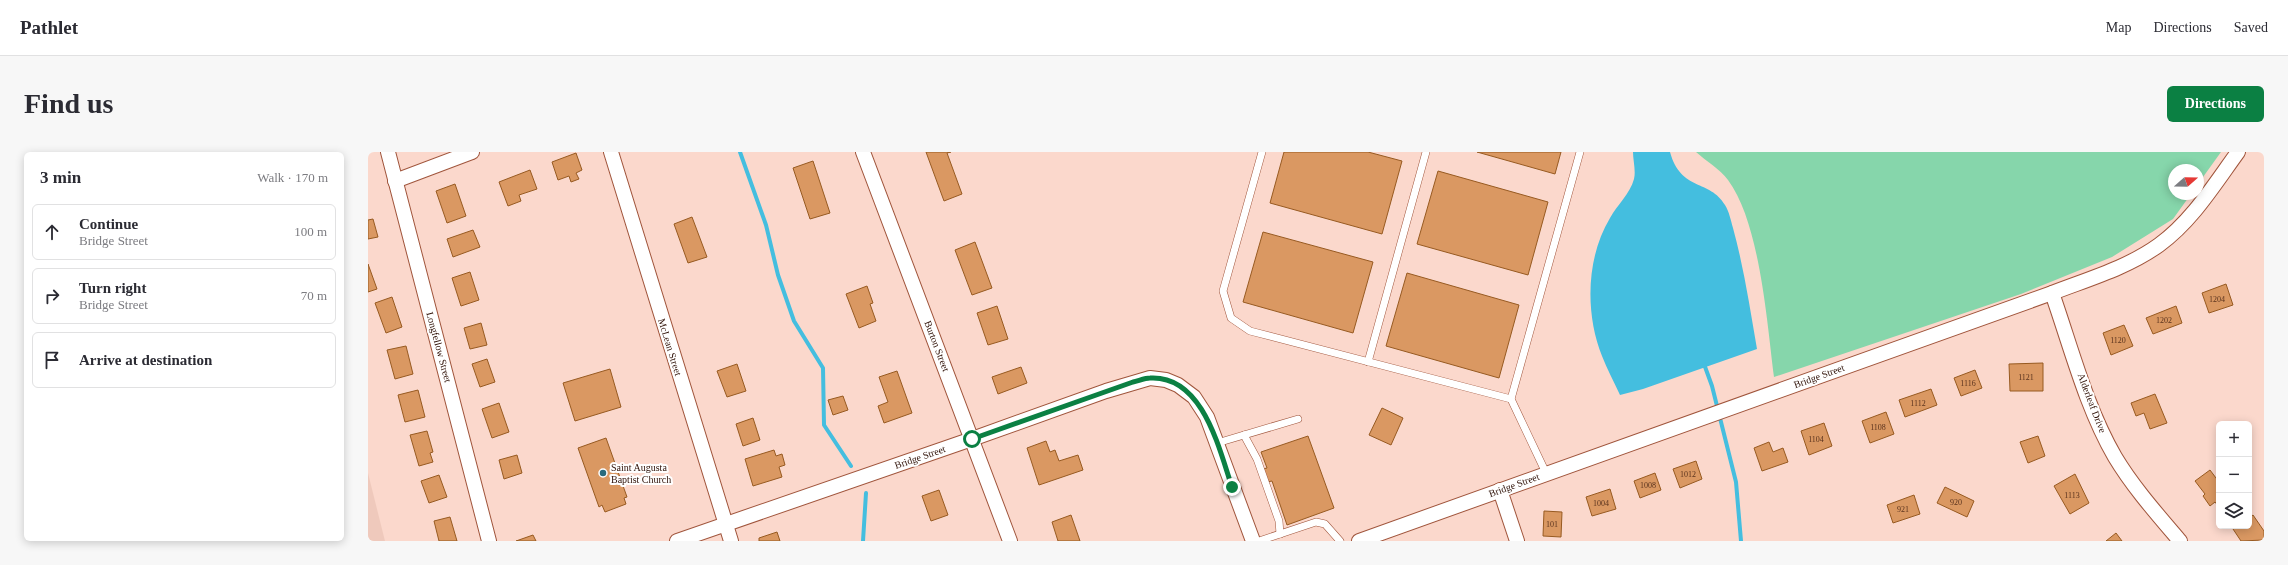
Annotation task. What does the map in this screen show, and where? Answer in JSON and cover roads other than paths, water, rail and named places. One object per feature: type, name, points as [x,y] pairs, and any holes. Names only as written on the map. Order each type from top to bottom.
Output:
[{"type":"street","name":"Longfellow Street","points":[[388,152],[489,541]]},
{"type":"street","points":[[395,181],[472,152]]},
{"type":"street","name":"McLean Street","points":[[611,152],[731,541]]},
{"type":"street","name":"Burton Street","points":[[863,152],[1010,541]]},
{"type":"street","name":"Bridge Street","points":[[1359,541],[2052,293],[2126,264],[2158,245],[2183,224],[2238,152]]},
{"type":"street","name":"Alderleaf Drive","points":[[2052,293],[2097,421],[2115,457],[2134,485],[2180,541]]},
{"type":"street","name":"Bridge Street","points":[[677,541],[1106,391],[1150,378],[1166,380],[1178,385],[1194,397],[1207,417],[1253,541]]},
{"type":"street","points":[[1500,490],[1516,541]]},
{"type":"lane","points":[[1262,152],[1223,291],[1231,318],[1250,330],[1510,399]]},
{"type":"lane","points":[[1368,362],[1426,152]]},
{"type":"lane","points":[[1546,474],[1510,399],[1580,152]]},
{"type":"lane","points":[[1217,443],[1298,419]]},
{"type":"lane","points":[[1244,435],[1257,459],[1279,521],[1280,534]]},
{"type":"lane","points":[[1259,541],[1316,522],[1325,524],[1340,541]]},
{"type":"water","points":[[1633,152],[1670,152],[1675,165],[1681,174],[1712,191],[1725,205],[1730,216],[1737,243],[1757,349],[1643,389],[1620,395],[1604,361],[1596,339],[1591,304],[1591,286],[1592,268],[1596,250],[1602,234],[1613,213],[1630,190],[1635,176]]},
{"type":"waterway","points":[[740,152],[766,225],[778,275],[794,321],[823,368],[824,425],[851,466]]},
{"type":"waterway","points":[[1704,364],[1712,386],[1736,482],[1741,541]]},
{"type":"waterway","points":[[863,541],[866,493]]},
{"type":"place","name":"Saint Augusta Baptist Church","points":[[603,473]]}]
